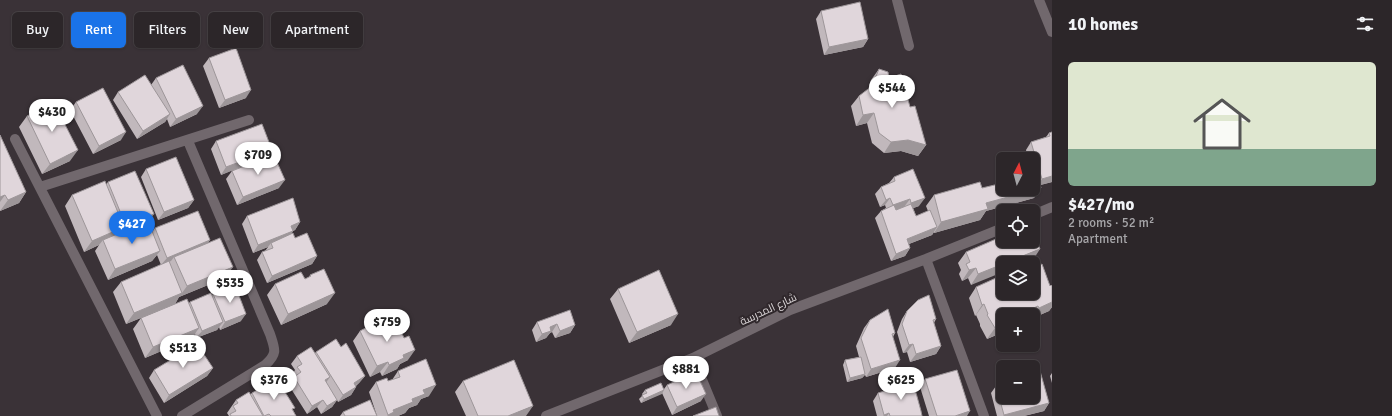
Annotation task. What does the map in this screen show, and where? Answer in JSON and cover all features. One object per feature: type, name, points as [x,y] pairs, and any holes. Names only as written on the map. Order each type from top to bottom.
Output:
[{"type":"street","points":[[897,0],[909,46]]},
{"type":"street","points":[[1039,0],[1052,32]]},
{"type":"street","points":[[40,187],[188,141],[249,120]]},
{"type":"street","points":[[15,139],[157,416]]},
{"type":"street","points":[[182,416],[265,365],[272,358],[274,353],[274,346],[270,334],[188,141]]},
{"type":"street","points":[[1040,212],[1052,207]]},
{"type":"street","name":"شارع المدرسة","points":[[546,416],[693,358],[790,310],[996,231]]},
{"type":"street","points":[[926,259],[984,416]]},
{"type":"street","points":[[693,358],[717,416]]},
{"type":"building","points":[[860,2],[868,39],[829,47],[821,11]]},
{"type":"building","points":[[236,48],[251,90],[225,100],[209,58]]},
{"type":"building","points":[[183,65],[203,106],[176,119],[156,78]]},
{"type":"building","points":[[879,69],[888,72],[889,78],[901,74],[910,107],[915,106],[926,145],[908,140],[891,142],[879,133],[874,113],[863,115],[859,96],[872,86]]},
{"type":"building","points":[[145,75],[170,114],[143,131],[118,92]]},
{"type":"building","points":[[103,88],[126,132],[99,146],[76,102]]},
{"type":"building","points":[[54,103],[78,150],[50,164],[27,116]]},
{"type":"building","points":[[262,124],[272,150],[226,167],[216,141]]},
{"type":"building","points":[[1052,132],[1052,176],[1042,179],[1040,172],[1040,152],[1034,152],[1031,142],[1050,136],[1049,133]]},
{"type":"building","points":[[0,135],[26,192],[8,200],[5,195],[0,197]]},
{"type":"building","points":[[176,157],[194,200],[164,212],[146,169]]},
{"type":"building","points":[[264,158],[266,164],[276,160],[285,180],[243,197],[232,171]]},
{"type":"building","points":[[913,169],[925,198],[911,203],[910,199],[893,205],[890,198],[886,200],[881,187],[895,181],[894,177]]},
{"type":"building","points":[[135,171],[154,214],[126,226],[108,182]]},
{"type":"building","points":[[105,181],[124,227],[92,241],[72,195]]},
{"type":"building","points":[[980,182],[982,188],[996,185],[996,196],[1012,196],[986,203],[988,209],[941,222],[934,195]]},
{"type":"building","points":[[293,198],[300,222],[291,226],[293,231],[258,245],[247,216]]},
{"type":"building","points":[[911,204],[916,216],[930,210],[937,227],[907,239],[910,248],[896,254],[881,211],[894,205],[896,210]]},
{"type":"building","points":[[198,211],[210,240],[167,258],[155,228]]},
{"type":"building","points":[[148,221],[160,251],[115,269],[103,240]]},
{"type":"building","points":[[293,233],[295,238],[307,233],[317,256],[272,276],[262,252],[273,248],[271,243]]},
{"type":"building","points":[[220,238],[233,267],[187,286],[174,257]]},
{"type":"building","points":[[996,239],[996,248],[1040,249],[1022,256],[996,256],[996,267],[978,274],[976,268],[969,270],[966,264],[970,262],[966,252]]},
{"type":"building","points":[[169,261],[182,293],[134,313],[121,282]]},
{"type":"building","points":[[1042,264],[1050,286],[1052,286],[1052,302],[1039,308],[1038,306],[1034,308],[996,308],[995,328],[987,315],[988,314],[984,304],[982,305],[976,287],[996,278],[996,300],[1040,300],[1040,265]]},
{"type":"building","points":[[324,269],[335,293],[288,314],[275,284],[301,272],[305,279],[311,276],[310,275]]},
{"type":"building","points":[[659,270],[678,314],[637,332],[618,289]]},
{"type":"building","points":[[235,285],[246,314],[225,322],[213,294]]},
{"type":"building","points":[[211,293],[223,322],[202,331],[190,302]]},
{"type":"building","points":[[929,295],[936,319],[933,320],[941,346],[916,354],[913,344],[909,345],[902,324],[907,311],[918,300]]},
{"type":"building","points":[[187,299],[199,328],[153,347],[141,318]]},
{"type":"building","points":[[888,309],[895,333],[892,334],[900,360],[871,369],[861,338],[870,320]]},
{"type":"building","points":[[570,310],[575,325],[560,331],[557,324],[550,327],[551,331],[542,334],[537,322]]},
{"type":"building","points":[[400,318],[404,327],[400,329],[404,338],[409,336],[415,350],[403,355],[404,358],[389,365],[388,362],[377,366],[360,331],[375,323],[378,330]]},
{"type":"building","points":[[336,339],[341,347],[346,343],[365,376],[354,383],[356,387],[343,395],[316,352]]},
{"type":"building","points":[[197,344],[213,368],[169,395],[154,370]]},
{"type":"building","points":[[311,347],[330,377],[325,380],[337,400],[327,406],[323,400],[312,406],[294,377],[301,372],[297,367],[302,364],[297,356]]},
{"type":"building","points":[[861,357],[865,374],[850,378],[845,360]]},
{"type":"building","points":[[426,359],[436,385],[423,390],[425,394],[412,399],[413,402],[393,410],[394,412],[388,415],[376,382],[387,378],[388,381],[400,377],[398,371]]},
{"type":"building","points":[[514,360],[533,406],[508,416],[478,416],[463,381]]},
{"type":"building","points":[[957,370],[970,411],[955,416],[937,416],[925,379]]},
{"type":"building","points":[[1040,371],[1049,403],[1004,415],[1001,404],[1040,404]]},
{"type":"building","points":[[696,372],[706,394],[677,407],[667,385]]},
{"type":"building","points":[[271,382],[274,388],[280,384],[295,408],[292,409],[296,416],[271,416],[269,414],[264,416],[252,393]]},
{"type":"building","points":[[913,382],[922,416],[890,416],[889,413],[884,415],[878,393]]},
{"type":"building","points":[[661,383],[664,390],[644,399],[642,395],[647,393],[645,390]]},
{"type":"building","points":[[249,392],[263,416],[231,416],[230,414],[236,411],[233,406],[238,403],[236,400]]},
{"type":"building","points":[[370,400],[377,416],[345,416],[343,412]]},
{"type":"building","points":[[716,407],[719,416],[693,416]]}]
